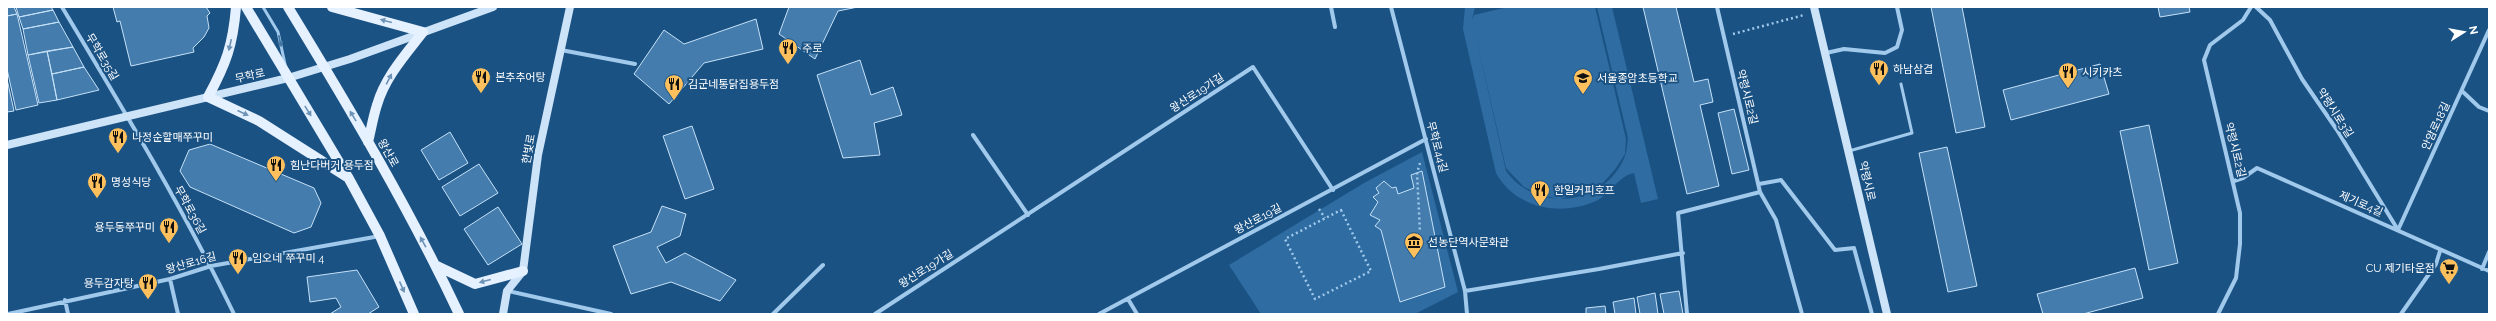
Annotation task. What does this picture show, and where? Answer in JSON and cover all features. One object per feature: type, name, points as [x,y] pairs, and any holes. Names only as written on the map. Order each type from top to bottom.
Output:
[{"type":"main road","points":[[236,7],[234,27],[226,64],[208,97],[259,121],[348,178]]},
{"type":"main road","points":[[246,7],[348,178],[380,236],[414,314]]},
{"type":"main road","name":"왕산로","points":[[288,7],[368,142],[436,266],[459,314]]},
{"type":"main road","points":[[332,7],[423,32],[396,67],[377,104],[368,142]]},
{"type":"main road","name":"무학로","points":[[7,145],[288,78],[423,32],[474,10],[493,7]]},
{"type":"main road","name":"한빛로","points":[[523,271],[538,155],[570,7]]},
{"type":"main road","name":"약령시로","points":[[1815,10],[1887,314]]},
{"type":"main road","points":[[436,266],[475,284],[523,271]]},
{"type":"main road","points":[[503,314],[507,291],[523,271]]},
{"type":"street","name":"무학로35길","points":[[62,7],[128,116]]},
{"type":"street","points":[[1331,7],[1336,28]]},
{"type":"street","name":"무학로44길","points":[[1391,7],[1465,291],[1468,314]]},
{"type":"street","name":"약령시로2길","points":[[1717,7],[1760,192],[1776,220],[1802,314]]},
{"type":"street","points":[[1826,53],[1844,49],[1885,52],[1897,47],[1902,30],[1896,7]]},
{"type":"street","name":"약령시로2길","points":[[2218,314],[2236,278],[2240,244],[2240,213],[2234,180],[2204,60],[2210,45],[2244,20],[2251,7]]},
{"type":"street","name":"약령시로3길","points":[[2256,7],[2270,20],[2302,79],[2337,130],[2398,230]]},
{"type":"street","name":"안암로18길","points":[[2398,230],[2489,30]]},
{"type":"street","points":[[561,50],[635,64]]},
{"type":"street","name":"왕산로19가길","points":[[876,314],[890,302],[1028,215],[1253,67],[1333,190]]},
{"type":"street","points":[[2462,91],[2478,107],[2489,111]]},
{"type":"street","name":"무학로36길","points":[[128,116],[211,266],[234,314]]},
{"type":"street","points":[[974,135],[1028,215]]},
{"type":"street","name":"왕산로19길","points":[[1099,314],[1426,139]]},
{"type":"street","name":"제기로4길","points":[[2234,180],[2243,178],[2257,168],[2398,230],[2440,251],[2489,271]]},
{"type":"street","points":[[1759,184],[1781,180],[1835,250],[1854,248],[1872,314]]},
{"type":"street","points":[[1687,314],[1683,253],[1678,213],[1760,192]]},
{"type":"street","name":"왕산로16길","points":[[8,314],[65,300],[170,279],[211,266],[380,236]]},
{"type":"street","points":[[2401,314],[2436,264],[2440,251]]},
{"type":"street","points":[[2482,269],[2489,252]]},
{"type":"street","points":[[1465,291],[1599,269],[1683,253]]},
{"type":"street","points":[[773,314],[823,265]]},
{"type":"street","points":[[170,279],[178,314]]},
{"type":"street","points":[[507,291],[611,314]]},
{"type":"street","points":[[1128,299],[1137,314]]},
{"type":"street","points":[[65,300],[68,314]]},
{"type":"lane","points":[[263,7],[278,32],[288,78]]},
{"type":"lane","points":[[1849,151],[1912,133],[1901,84]]},
{"type":"path","points":[[1723,37],[1815,10]]},
{"type":"path","points":[[1420,232],[1417,173],[1426,139]]},
{"type":"path","points":[[1341,210],[1371,271],[1315,299],[1285,239],[1325,218],[1341,210]]},
{"type":"shaded area","points":[[1465,7],[1475,7],[1472,20],[1474,15],[1508,7],[1595,7],[1626,139],[1625,154],[1616,168],[1603,183],[1591,191],[1562,198],[1569,198],[1586,194],[1602,186],[1615,173],[1625,156],[1626,152],[1628,138],[1597,7],[1612,7],[1658,199],[1641,203],[1634,173],[1623,178],[1596,201],[1582,206],[1568,208],[1540,206],[1526,201],[1504,185],[1496,173],[1463,29]],"holes":[[[1474,28],[1506,168],[1524,187],[1542,195],[1556,198],[1534,194],[1519,185],[1506,171]]]},
{"type":"shaded area","points":[[1422,152],[1458,292],[1415,314],[1261,314],[1229,265],[1364,183]]},
{"type":"building","points":[[7,7],[14,7],[17,14],[7,16]]},
{"type":"building","points":[[16,7],[51,7],[53,10],[19,17]]},
{"type":"building","points":[[113,7],[206,7],[210,13],[207,16],[209,28],[204,37],[193,48],[194,52],[131,66],[120,21],[117,22]]},
{"type":"building","points":[[789,7],[858,7],[838,11],[815,59],[779,34]]},
{"type":"building","points":[[1643,7],[1676,7],[1694,82],[1708,79],[1713,102],[1700,105],[1719,186],[1687,194]]},
{"type":"building","points":[[1931,7],[1962,7],[1985,127],[1956,133]]},
{"type":"building","points":[[2158,7],[2189,7],[2190,12],[2160,17]]},
{"type":"building","points":[[53,10],[59,22],[23,29],[19,17]]},
{"type":"building","points":[[17,14],[38,105],[16,110],[7,69],[7,16]]},
{"type":"building","points":[[756,19],[763,49],[704,63],[669,104],[634,74],[664,30],[684,44]]},
{"type":"building","points":[[59,22],[73,47],[28,55],[23,29]]},
{"type":"building","points":[[73,47],[84,67],[52,74],[47,51]]},
{"type":"building","points":[[47,51],[57,100],[39,103],[28,55]]},
{"type":"building","points":[[860,60],[871,95],[893,87],[902,115],[874,123],[880,155],[843,158],[817,75]]},
{"type":"building","points":[[2100,64],[2109,94],[2011,120],[2003,90]]},
{"type":"building","points":[[84,67],[99,90],[57,100],[52,74]]},
{"type":"building","points":[[7,79],[14,111],[7,112]]},
{"type":"building","points":[[1734,109],[1749,170],[1732,174],[1718,113]]},
{"type":"building","points":[[2149,125],[2178,263],[2149,270],[2120,131]]},
{"type":"building","points":[[692,126],[714,189],[685,199],[663,136]]},
{"type":"building","points":[[450,132],[468,163],[439,180],[421,150]]},
{"type":"building","points":[[210,144],[314,188],[321,203],[311,227],[294,233],[190,187],[180,171],[189,150]]},
{"type":"building","points":[[1947,147],[1977,286],[1948,292],[1919,153]]},
{"type":"building","points":[[479,164],[498,193],[460,216],[442,187]]},
{"type":"building","name":"선농단역사문화관","points":[[1422,171],[1445,287],[1400,302],[1381,230],[1375,226],[1380,220],[1370,215],[1378,202],[1373,197],[1379,193],[1376,188],[1384,181],[1392,188],[1396,187],[1398,194],[1414,188],[1411,175]]},
{"type":"building","points":[[662,206],[686,214],[680,236],[657,247],[666,263],[685,253],[736,280],[720,301],[671,282],[631,294],[613,246],[651,232]]},
{"type":"building","points":[[498,207],[522,244],[488,265],[464,229]]},
{"type":"building","points":[[2135,268],[2143,298],[2083,314],[2043,314],[2037,294]]},
{"type":"building","points":[[357,270],[379,307],[368,314],[330,314],[341,307],[336,298],[310,302],[307,277]]},
{"type":"building","points":[[1679,291],[1683,314],[1664,314],[1660,294]]},
{"type":"building","points":[[1655,293],[1658,314],[1640,314],[1637,297]]},
{"type":"building","points":[[1634,298],[1636,314],[1615,314],[1613,302]]},
{"type":"building","points":[[1605,306],[1606,314],[1586,314],[1586,308]]},
{"type":"place","name":"주로","points":[[788,65]]},
{"type":"place","name":"하남삼겹","points":[[1879,86]]},
{"type":"place","name":"시키카츠","points":[[2068,89]]},
{"type":"place","name":"본추추어탕","points":[[481,94]]},
{"type":"place","name":"서울종암초등학교","points":[[1583,95]]},
{"type":"place","name":"김군네통닭집용두점","points":[[674,101]]},
{"type":"place","name":"나정순할매쭈꾸미","points":[[118,154]]},
{"type":"place","name":"힘난다버거 용두점","points":[[276,182]]},
{"type":"place","name":"명성식당","points":[[97,199]]},
{"type":"place","name":"한일커피호프","points":[[1540,207]]},
{"type":"place","name":"용두동쭈꾸미","points":[[169,244]]},
{"type":"place","name":"선농단역사문화관","points":[[1414,259]]},
{"type":"place","name":"임오네 쭈꾸미 4","points":[[238,275]]},
{"type":"place","name":"CU 제기타운점","points":[[2449,285]]},
{"type":"place","name":"용두감자탕","points":[[148,300]]}]
